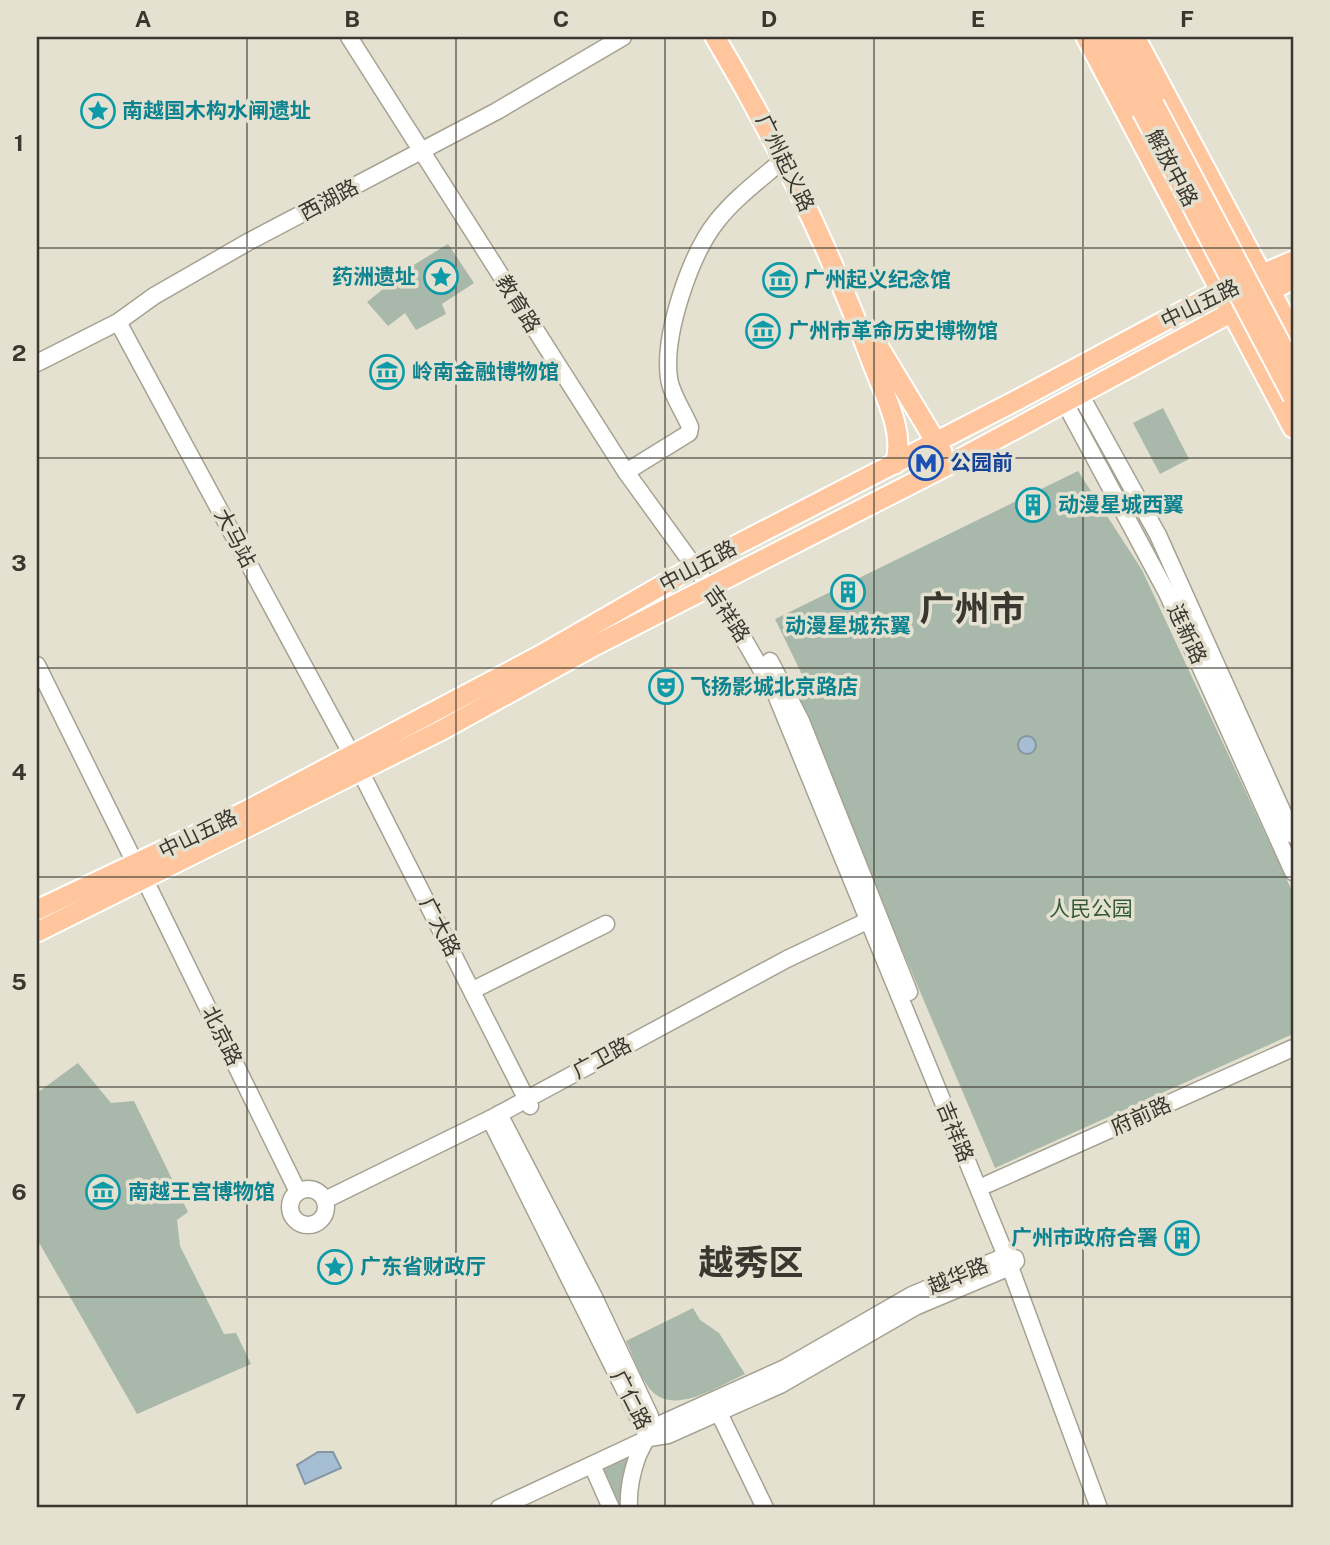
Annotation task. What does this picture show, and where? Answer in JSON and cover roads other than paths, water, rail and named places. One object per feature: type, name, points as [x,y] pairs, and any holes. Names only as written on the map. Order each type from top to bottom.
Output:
[{"type":"main road","name":"广州起义路","points":[[715,37],[784,159],[846,294],[895,424],[898,455],[895,464]]},
{"type":"main road","points":[[1086,37],[1221,291],[1252,294],[1293,279]]},
{"type":"main road","name":"解放中路","points":[[1102,37],[1148,107],[1252,294]]},
{"type":"main road","name":"解放中路","points":[[1118,37],[1148,107]]},
{"type":"main road","points":[[1135,37],[1252,294],[1293,397]]},
{"type":"main road","points":[[1252,294],[1293,261]]},
{"type":"main road","name":"中山五路","points":[[356,763],[692,568],[1221,291],[1252,294]]},
{"type":"main road","name":"广州起义路","points":[[846,294],[935,443],[956,461]]},
{"type":"main road","points":[[1252,294],[1293,333]]},
{"type":"main road","points":[[1252,294],[1293,367]]},
{"type":"main road","points":[[1252,294],[1293,428]]},
{"type":"main road","name":"中山五路","points":[[140,872],[956,461],[1072,399],[1252,294]]},
{"type":"main road","points":[[37,910],[140,872]]},
{"type":"main road","points":[[37,932],[140,872]]},
{"type":"street","name":"教育路","points":[[349,37],[626,472],[692,568]]},
{"type":"street","name":"西湖路","points":[[37,363],[118,322],[154,296],[248,242],[422,151],[623,37]]},
{"type":"street","points":[[626,472],[689,433],[690,427],[669,379],[671,331],[692,266],[716,222],[744,193],[784,159]]},
{"type":"street","name":"大马站","points":[[118,322],[356,763]]},
{"type":"street","name":"连新路","points":[[1072,399],[1158,535],[1293,835]]},
{"type":"street","name":"连新路","points":[[1072,399],[1167,593],[1293,872]]},
{"type":"street","name":"吉祥路","points":[[692,568],[715,583],[776,695],[1011,1261],[1071,1395],[1109,1508]]},
{"type":"street","name":"北京路","points":[[37,665],[298,1192]]},
{"type":"street","name":"广大路","points":[[356,763],[529,1102]]},
{"type":"street","name":"吉祥路","points":[[872,923],[988,1184],[1011,1261],[1099,1508]]},
{"type":"street","name":"广卫路","points":[[325,1200],[496,1120],[787,959],[872,923]]},
{"type":"street","points":[[473,990],[606,924]]},
{"type":"street","name":"府前路","points":[[988,1184],[1293,1048]]},
{"type":"street","name":"广仁路","points":[[496,1120],[649,1437]]},
{"type":"street","points":[[314,1189],[325,1200],[326,1211],[320,1220],[306,1224],[296,1220],[291,1211],[292,1200],[298,1192],[314,1189]]},
{"type":"street","name":"越华路","points":[[649,1437],[668,1435],[791,1379],[915,1307],[1011,1261]]},
{"type":"street","name":"越华路","points":[[499,1508],[649,1437],[663,1423],[785,1368],[891,1306],[1011,1261]]},
{"type":"street","points":[[719,1413],[765,1508]]},
{"type":"street","points":[[629,1508],[633,1468],[649,1437]]},
{"type":"street","points":[[592,1465],[611,1508]]},
{"type":"water","points":[[1027,736],[1033,739],[1036,745],[1033,751],[1027,754],[1021,751],[1018,745],[1021,739]]},
{"type":"water","points":[[318,1452],[333,1452],[341,1468],[305,1484],[297,1465]]},
{"type":"place","name":"南越国木构水闸遗址","points":[[98,111]]},
{"type":"place","name":"药洲遗址","points":[[441,277]]},
{"type":"place","name":"广州起义纪念馆","points":[[780,280]]},
{"type":"place","name":"广州市革命历史博物馆","points":[[763,331]]},
{"type":"place","name":"岭南金融博物馆","points":[[387,372]]},
{"type":"place","name":"公园前","points":[[926,463]]},
{"type":"place","name":"动漫星城西翼","points":[[1033,505]]},
{"type":"place","name":"动漫星城东翼","points":[[848,592]]},
{"type":"place","name":"飞扬影城北京路店","points":[[666,687]]},
{"type":"place","name":"南越王宫博物馆","points":[[103,1192]]},
{"type":"place","name":"广州市政府合署","points":[[1182,1238]]},
{"type":"place","name":"广东省财政厅","points":[[335,1267]]},
{"type":"district","name":"广州市","points":[[972,609]]},
{"type":"district","name":"越秀区","points":[[751,1263]]},
{"type":"park label","name":"人民公园","points":[[1091,909]]}]
